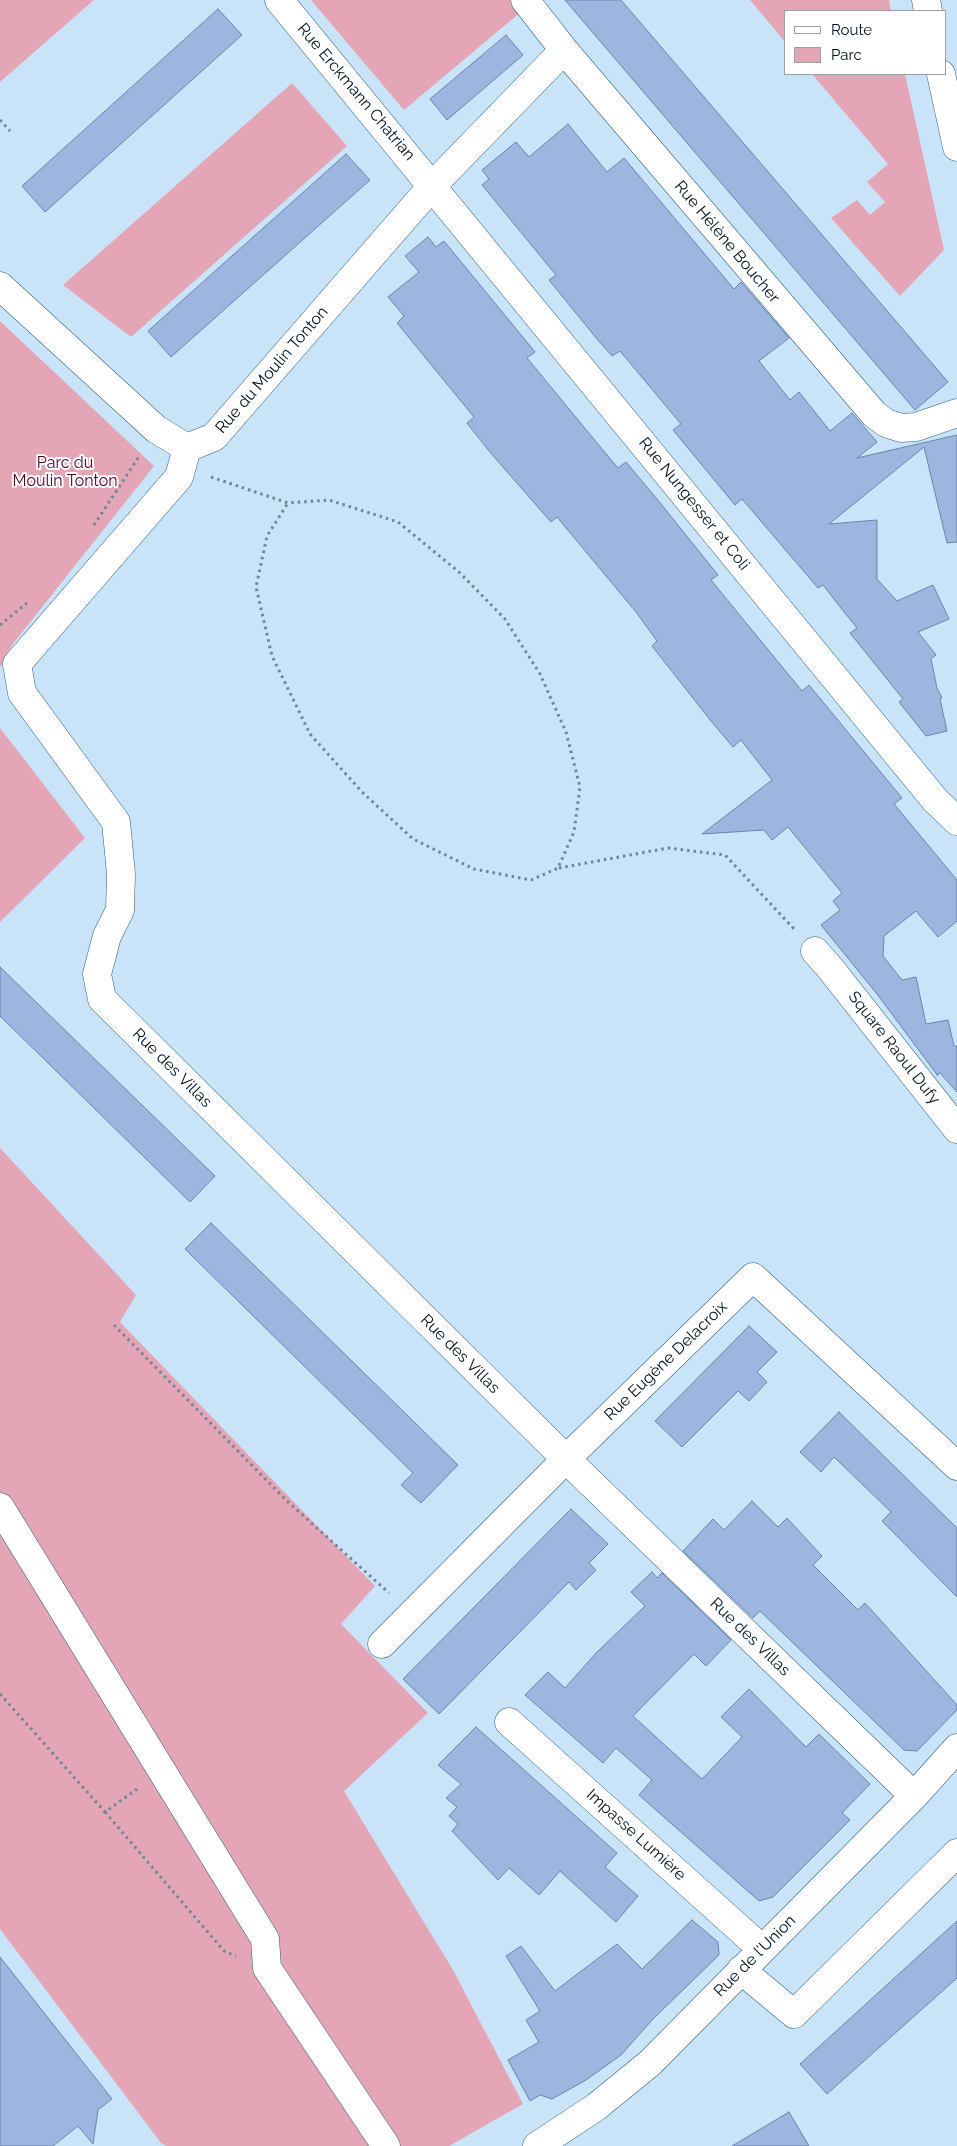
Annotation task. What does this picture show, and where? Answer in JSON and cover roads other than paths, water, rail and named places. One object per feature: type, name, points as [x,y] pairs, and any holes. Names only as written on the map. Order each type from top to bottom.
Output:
[{"type":"street","name":"Rue Erckmann Chatrian","points":[[279,0],[433,185]]},
{"type":"street","name":"Rue Hélène Boucher","points":[[525,0],[564,50],[874,414],[886,423],[901,428],[916,427],[957,413]]},
{"type":"street","name":"Rue du Moulin Tonton","points":[[184,457],[214,437],[433,185],[564,50]]},
{"type":"street","points":[[942,75],[957,147]]},
{"type":"street","name":"Rue Nungesser et Coli","points":[[433,185],[935,800],[957,822]]},
{"type":"street","points":[[0,286],[184,457]]},
{"type":"street","name":"Rue des Villas","points":[[184,457],[179,478],[17,664],[22,693],[116,822],[120,874],[120,910],[107,936],[97,974],[102,999],[566,1459],[914,1796]]},
{"type":"street","name":"Square Raoul Dufy","points":[[823,959],[957,1128]]},
{"type":"street","name":"Rue Eugène Delacroix","points":[[382,1644],[566,1459],[753,1277],[957,1466]]},
{"type":"street","points":[[0,1507],[265,1939],[267,1968],[386,2146]]},
{"type":"street","name":"Impasse Lumière","points":[[509,1722],[762,1949]]},
{"type":"street","name":"Rue de l'Union","points":[[537,2146],[596,2107],[650,2063],[914,1796],[952,1762]]},
{"type":"street","points":[[741,1970],[794,2014],[957,1853]]},
{"type":"park label","name":"Parc du Moulin Tonton","points":[[65,472]]}]
